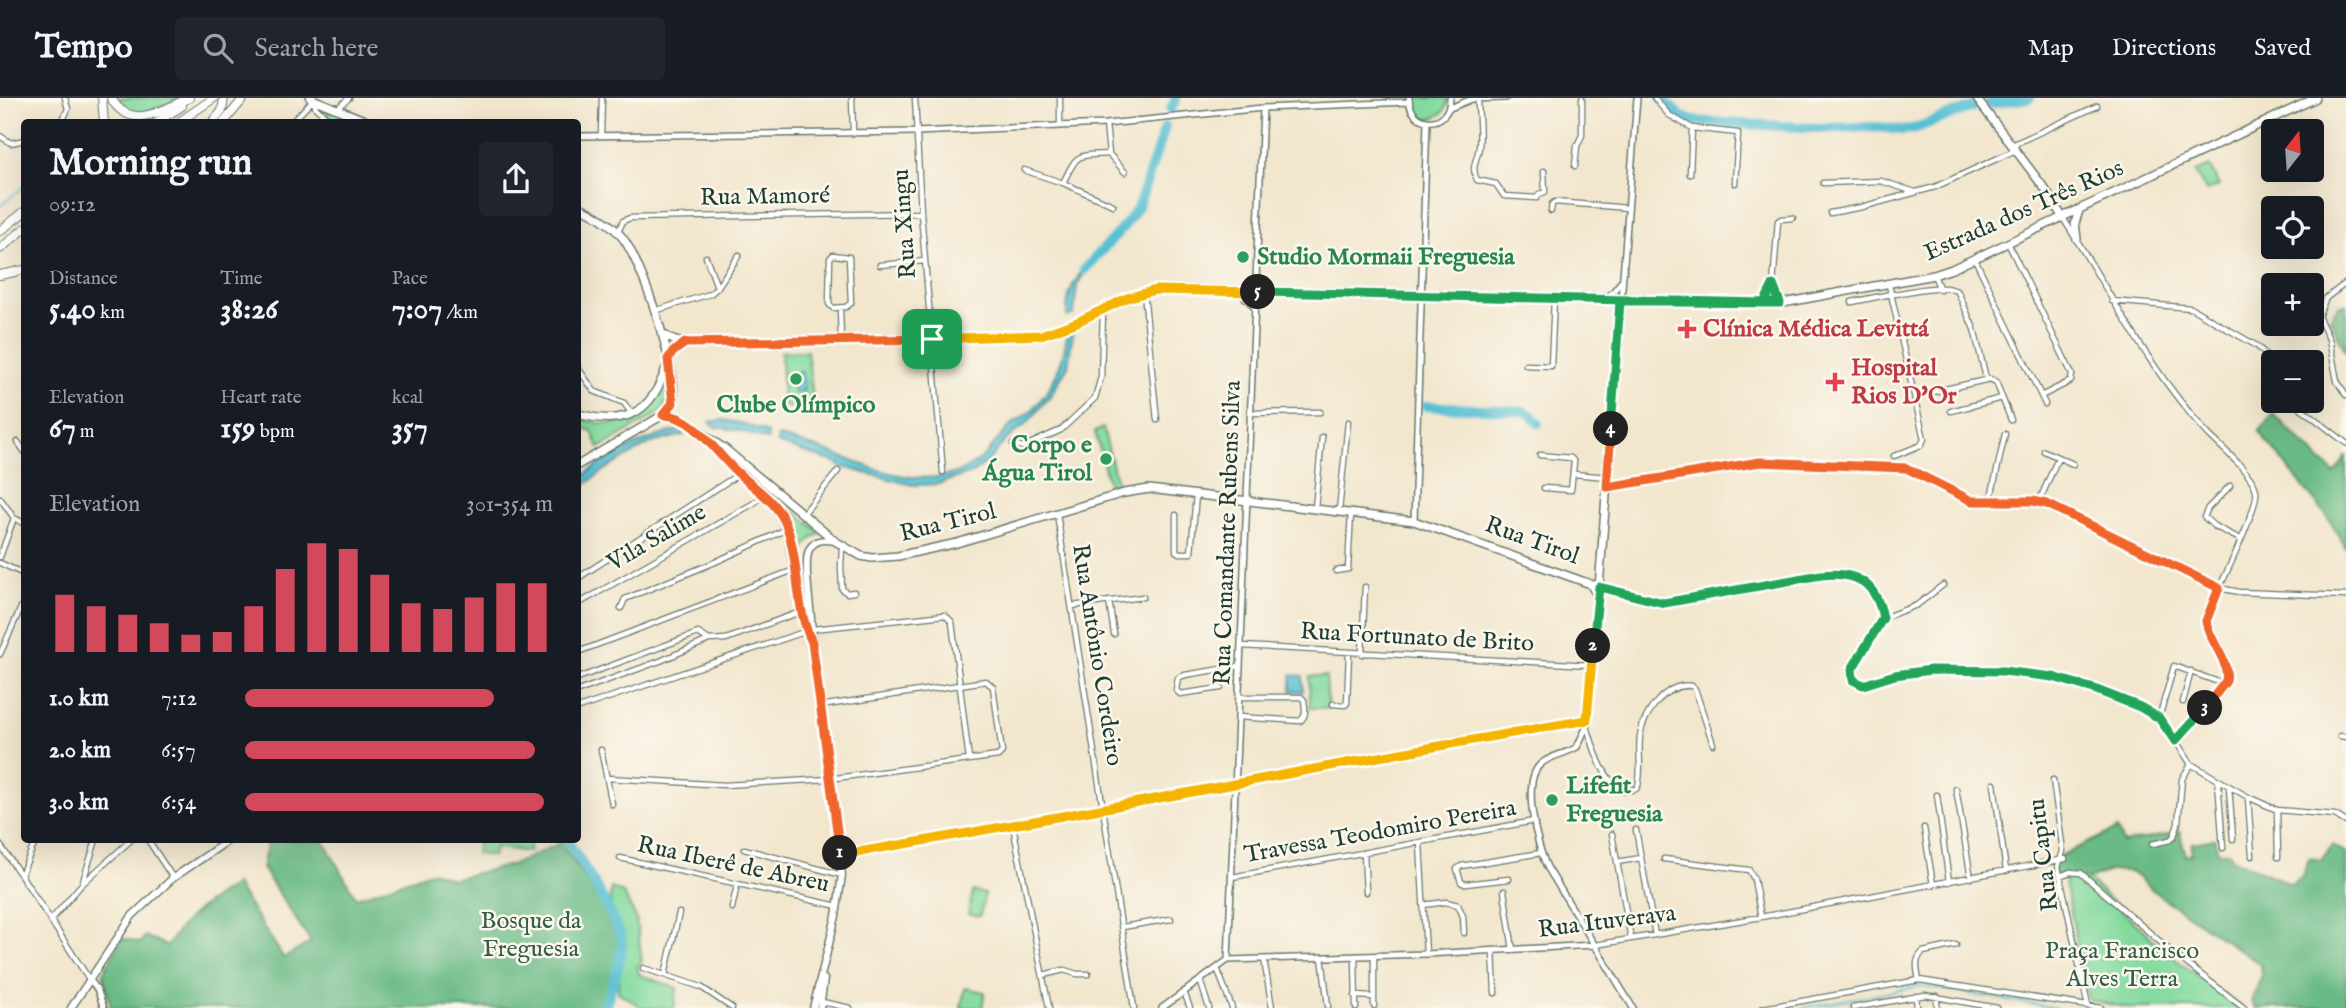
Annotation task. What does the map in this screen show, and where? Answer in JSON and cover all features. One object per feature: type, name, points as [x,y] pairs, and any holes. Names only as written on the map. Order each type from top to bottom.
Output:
[{"type":"highway","points":[[102,98],[104,119]]},
{"type":"highway","points":[[111,98],[120,111],[134,116],[153,114],[191,98]]},
{"type":"highway","points":[[161,119],[191,98]]},
{"type":"highway","points":[[215,119],[222,111],[224,98]]},
{"type":"highway","points":[[226,119],[244,98]]},
{"type":"highway","points":[[183,119],[213,99]]},
{"type":"highway","points":[[0,231],[21,213]]},
{"type":"highway","points":[[0,249],[21,232]]},
{"type":"highway","points":[[0,275],[21,272]]},
{"type":"main road","points":[[1976,98],[2063,218]]},
{"type":"main road","name":"Estrada dos Três Rios","points":[[661,333],[685,343],[1041,335],[1144,292],[1173,289],[1620,301],[1796,302],[1934,275],[1975,259],[2316,98]]},
{"type":"main road","points":[[312,99],[362,119]]},
{"type":"main road","points":[[2056,205],[2070,210],[2081,210],[2075,223],[2077,239]]},
{"type":"main road","points":[[2039,229],[2053,216],[2056,205]]},
{"type":"main road","points":[[581,207],[595,214],[618,232],[631,251],[661,333],[668,359],[673,403],[663,415],[581,463]]},
{"type":"main road","points":[[1240,291],[1255,306]]},
{"type":"main road","points":[[1599,587],[1620,301]]},
{"type":"main road","points":[[581,415],[610,420],[632,414],[645,406],[659,386],[668,359],[685,343]]},
{"type":"main road","name":"Rua Tirol","points":[[663,415],[681,419],[724,448],[842,547],[861,556],[898,556],[957,543],[1138,490],[1196,494],[1414,520],[1599,587]]},
{"type":"main road","points":[[708,439],[718,454],[764,494],[779,511],[787,529],[802,611],[810,630]]},
{"type":"main road","points":[[813,1008],[839,906],[842,875],[810,630],[811,609],[806,561],[808,552],[817,541],[835,541]]},
{"type":"main road","points":[[1579,580],[1594,576],[1601,564]]},
{"type":"main road","points":[[1589,583],[1598,596]]},
{"type":"main road","points":[[71,1008],[132,916],[173,878],[225,843]]},
{"type":"main road","points":[[821,1005],[826,964]]},
{"type":"street","points":[[63,119],[68,109],[65,98]]},
{"type":"street","points":[[337,109],[349,98]]},
{"type":"street","points":[[601,136],[602,98]]},
{"type":"street","points":[[852,98],[853,132]]},
{"type":"street","name":"Rua Xingu","points":[[915,98],[921,213],[943,472]]},
{"type":"street","points":[[1060,98],[1060,125]]},
{"type":"street","points":[[1450,98],[1450,108]]},
{"type":"street","points":[[581,136],[916,132],[1106,124],[1263,108],[1409,100],[1415,115],[1427,121],[1441,118],[1450,108],[1472,99],[1506,98]]},
{"type":"street","points":[[1575,166],[1577,146],[1582,135],[1582,98]]},
{"type":"street","points":[[1620,301],[1637,98]]},
{"type":"street","points":[[1654,98],[1669,115],[1692,128],[1738,133],[1735,183]]},
{"type":"street","points":[[295,119],[312,99],[316,108],[329,119]]},
{"type":"street","points":[[1472,99],[1479,148],[1475,157],[1474,175],[1477,180],[1496,184],[1507,197],[1537,198],[1545,192],[1544,172]]},
{"type":"street","points":[[1830,213],[1862,207],[1950,182],[2097,106]]},
{"type":"street","name":"Rua Comandante Rubens Silva","points":[[1228,960],[1263,108]]},
{"type":"street","points":[[1414,520],[1427,121]]},
{"type":"street","points":[[1106,124],[1109,155],[1125,173]]},
{"type":"street","points":[[1690,174],[1692,128]]},
{"type":"street","points":[[0,136],[12,143],[21,140]]},
{"type":"street","points":[[1063,183],[1077,157],[1109,155]]},
{"type":"street","points":[[1024,170],[1063,183],[1113,205]]},
{"type":"street","points":[[1823,183],[1881,181],[1916,192]]},
{"type":"street","points":[[1551,211],[1555,202],[1628,208]]},
{"type":"street","name":"Rua Mamoré","points":[[618,232],[623,221],[630,218],[921,213]]},
{"type":"street","points":[[1764,303],[1773,285],[1778,221],[1793,218]]},
{"type":"street","points":[[2063,218],[2150,362],[2180,402],[2256,488],[2257,497],[2206,621],[2227,670],[2224,684],[2175,741]]},
{"type":"street","points":[[2008,243],[2072,374],[2071,381],[2067,384],[2041,396]]},
{"type":"street","points":[[654,310],[710,294],[739,255]]},
{"type":"street","points":[[833,255],[846,255],[849,259],[850,303],[849,306],[840,308],[833,308],[829,304],[830,258],[833,255]]},
{"type":"street","points":[[706,257],[717,288]]},
{"type":"street","points":[[1975,259],[2045,404]]},
{"type":"street","points":[[880,265],[925,261]]},
{"type":"street","points":[[1934,275],[1940,289]]},
{"type":"street","points":[[1605,300],[1622,280]]},
{"type":"street","points":[[2346,283],[2326,298],[2318,316],[2329,339],[2337,381],[2346,395]]},
{"type":"street","points":[[1773,285],[1780,303]]},
{"type":"street","points":[[1889,285],[1924,439],[1922,444],[1894,456]]},
{"type":"street","points":[[1852,302],[1928,288],[1951,288],[1958,292],[1974,329],[1986,379]]},
{"type":"street","points":[[1144,292],[1157,420]]},
{"type":"street","points":[[1526,365],[1552,364],[1554,298]]},
{"type":"street","points":[[2112,301],[2191,308],[2261,350]]},
{"type":"street","points":[[840,308],[841,340]]},
{"type":"street","points":[[1013,444],[1023,447],[1061,430],[1094,398],[1101,377],[1102,311]]},
{"type":"street","points":[[581,372],[594,391],[624,403],[632,414]]},
{"type":"street","points":[[1923,394],[1986,379],[1996,382],[2011,419]]},
{"type":"street","points":[[1951,411],[2002,398]]},
{"type":"street","points":[[1250,413],[1320,412]]},
{"type":"street","points":[[2307,413],[2346,443]]},
{"type":"street","points":[[1339,511],[1348,422]]},
{"type":"street","points":[[1990,502],[2005,434]]},
{"type":"street","points":[[1315,508],[1322,437]]},
{"type":"street","points":[[18,442],[21,446]]},
{"type":"street","points":[[2044,451],[2073,464]]},
{"type":"street","points":[[1541,455],[1573,459],[1571,490],[1544,488]]},
{"type":"street","points":[[2039,502],[2058,457]]},
{"type":"street","points":[[1607,487],[1760,462],[1906,468],[1972,501],[2039,502],[2219,588],[2239,592],[2346,596]]},
{"type":"street","points":[[804,513],[838,471]]},
{"type":"street","points":[[581,576],[739,474]]},
{"type":"street","points":[[1574,474],[1608,477]]},
{"type":"street","points":[[2230,486],[2207,508],[2204,517],[2214,526],[2240,539]]},
{"type":"street","name":"Vila Salime","points":[[581,602],[754,503],[764,494]]},
{"type":"street","points":[[1176,515],[1176,551],[1191,553],[1196,494]]},
{"type":"street","points":[[0,498],[13,518],[21,522]]},
{"type":"street","points":[[1336,571],[1349,569],[1351,512]]},
{"type":"street","name":"Rua Antônio Cordeiro","points":[[1058,514],[1134,1008]]},
{"type":"street","points":[[0,557],[13,518]]},
{"type":"street","points":[[621,608],[625,599],[787,529]]},
{"type":"street","points":[[842,547],[842,589],[847,593],[854,592]]},
{"type":"street","points":[[0,563],[21,573]]},
{"type":"street","points":[[581,651],[794,570]]},
{"type":"street","name":"Rua Tirol","points":[[1599,587],[1664,603],[1821,575],[1847,574],[1856,577],[1871,590],[1881,607],[1883,618]]},
{"type":"street","points":[[1943,584],[1917,605],[1883,618],[1852,669],[1853,680],[1860,684],[1869,684],[1910,672],[1931,670],[2003,671],[2035,674],[2094,689],[2122,699],[2159,718],[2191,764],[2248,797],[2277,810],[2335,815],[2346,822]]},
{"type":"street","points":[[1362,654],[1365,587]]},
{"type":"street","points":[[1599,587],[1587,723],[1577,747],[1546,760],[1538,767],[1532,784],[1534,821],[1541,853],[1633,1008]]},
{"type":"street","points":[[1072,606],[1143,597]]},
{"type":"street","points":[[1110,601],[1114,634]]},
{"type":"street","points":[[0,654],[21,608]]},
{"type":"street","points":[[581,690],[709,640],[726,639],[811,609]]},
{"type":"street","points":[[581,707],[810,630],[945,615],[952,622],[969,760]]},
{"type":"street","points":[[581,677],[698,633],[709,640]]},
{"type":"street","name":"Rua Fortunato de Brito","points":[[1241,646],[1591,665]]},
{"type":"street","points":[[1334,704],[1346,703],[1349,653]]},
{"type":"street","points":[[1221,688],[1180,694],[1176,685],[1178,678],[1185,675],[1240,666]]},
{"type":"street","points":[[2159,718],[2174,666],[2224,684]]},
{"type":"street","points":[[2183,702],[2191,671]]},
{"type":"street","points":[[608,778],[725,785],[829,779],[999,756],[1003,748],[993,687],[986,681],[820,706]]},
{"type":"street","points":[[1587,723],[1604,771],[1614,785],[1623,791],[1639,786],[1640,739],[1650,712],[1660,699],[1678,687],[1692,686],[1695,689],[1713,744]]},
{"type":"street","points":[[1238,717],[1300,721],[1305,711],[1301,697],[1239,697]]},
{"type":"street","points":[[840,855],[1013,826],[1446,744],[1587,723]]},
{"type":"street","points":[[601,750],[612,804]]},
{"type":"street","points":[[2152,844],[2170,840],[2174,836],[2178,823],[2182,779],[2191,764]]},
{"type":"street","name":"Rua Capitu","points":[[2053,780],[2063,851],[2063,860],[2058,867],[2088,1007]]},
{"type":"street","points":[[2218,780],[2223,848]]},
{"type":"street","points":[[1994,784],[2006,871]]},
{"type":"street","points":[[2229,786],[2233,839]]},
{"type":"street","points":[[1956,789],[1971,878]]},
{"type":"street","points":[[1937,795],[1949,882]]},
{"type":"street","points":[[2248,797],[2252,856]]},
{"type":"street","points":[[2277,810],[2278,857]]},
{"type":"street","name":"Travessa Teodomiro Pereira","points":[[1232,877],[1534,821]]},
{"type":"street","points":[[1013,826],[1049,1008]]},
{"type":"street","points":[[1924,828],[1933,885]]},
{"type":"street","points":[[1636,830],[1655,935]]},
{"type":"street","points":[[1612,834],[1631,939]]},
{"type":"street","points":[[21,875],[35,843]]},
{"type":"street","points":[[81,885],[95,843]]},
{"type":"street","points":[[51,920],[81,885],[128,843]]},
{"type":"street","points":[[150,843],[173,878]]},
{"type":"street","points":[[1420,843],[1426,954]]},
{"type":"street","points":[[0,845],[97,989],[104,1008]]},
{"type":"street","points":[[744,849],[842,875]]},
{"type":"street","points":[[1364,853],[1366,892]]},
{"type":"street","points":[[1509,879],[1465,884],[1461,881],[1457,869],[1461,866],[1541,853]]},
{"type":"street","name":"Rua Iberê de Abreu","points":[[620,858],[839,906]]},
{"type":"street","points":[[1617,862],[1641,858]]},
{"type":"street","points":[[1664,859],[1749,870],[1755,879],[1761,917]]},
{"type":"street","name":"Rua Ituverava","points":[[1228,960],[1595,945],[1761,917],[2063,860]]},
{"type":"street","points":[[2060,876],[2075,871],[2081,873],[2173,953],[2244,1008]]},
{"type":"street","points":[[732,908],[737,885]]},
{"type":"street","points":[[1504,891],[1513,950]]},
{"type":"street","points":[[1423,905],[1454,902],[1463,916],[1464,933]]},
{"type":"street","points":[[665,975],[679,914]]},
{"type":"street","points":[[1122,927],[1171,919]]},
{"type":"street","points":[[1919,980],[1917,962],[1923,952],[1956,945]]},
{"type":"street","points":[[1493,951],[1494,993]]},
{"type":"street","points":[[1355,956],[1356,1008]]},
{"type":"street","points":[[1374,956],[1374,1006]]},
{"type":"street","points":[[1322,957],[1328,1006]]},
{"type":"street","points":[[1264,959],[1272,1008]]},
{"type":"street","points":[[1166,1007],[1228,960]]},
{"type":"street","points":[[643,968],[701,987],[732,1008]]},
{"type":"street","points":[[1217,968],[1232,1008]]},
{"type":"street","points":[[1043,975],[1064,970],[1088,974]]},
{"type":"street","points":[[1200,980],[1209,1008]]},
{"type":"street","points":[[1763,1008],[1919,980],[2101,1008]]},
{"type":"street","points":[[1184,992],[1190,1008]]},
{"type":"street","points":[[1355,996],[1374,997]]},
{"type":"street","points":[[1916,996],[1917,1008]]},
{"type":"street","points":[[1853,1008],[1916,996],[1937,996],[1997,1008]]},
{"type":"street","points":[[1937,996],[1937,1008]]},
{"type":"street","points":[[821,1005],[850,1008]]},
{"type":"green space","points":[[117,98],[180,98],[155,109],[137,113],[123,106]]},
{"type":"green space","points":[[1411,98],[1448,98],[1442,114],[1426,120],[1415,112]]},
{"type":"green space","points":[[317,103],[356,119],[333,119],[321,110]]},
{"type":"green space","points":[[2210,166],[2219,186],[2206,191],[2195,172]]},
{"type":"green space","points":[[2346,304],[2346,353],[2330,318],[2338,306]]},
{"type":"green space","name":"Clube Olímpico","points":[[807,351],[814,406],[783,407],[781,352]]},
{"type":"green space","points":[[668,372],[668,399],[661,412],[599,448],[592,431],[581,427],[581,419],[609,423],[634,418],[661,388]]},
{"type":"green space","points":[[2273,414],[2335,474],[2346,457],[2346,548],[2326,515],[2259,432]]},
{"type":"green space","name":"Corpo e Água Tirol","points":[[1103,428],[1118,487],[1110,489],[1095,432]]},
{"type":"green space","points":[[738,465],[821,533],[805,546],[803,555],[807,605],[803,602],[796,547],[788,521],[773,498],[739,469]]},
{"type":"green space","points":[[1309,676],[1326,676],[1328,708],[1310,708]]},
{"type":"green space","points":[[2117,829],[2123,843],[2180,832],[2186,856],[2191,855],[2192,843],[2215,839],[2218,852],[2230,853],[2231,858],[2291,884],[2303,876],[2309,858],[2321,860],[2333,845],[2346,853],[2346,1008],[2255,1008],[2252,1000],[2262,975],[2261,965],[2160,896],[2130,871],[2109,871],[2089,879],[2054,878],[2056,858]]},
{"type":"green space","name":"Bosque da Freguesia","points":[[267,843],[325,843],[356,898],[433,871],[452,879],[515,864],[560,843],[598,897],[614,929],[618,944],[617,963],[603,1008],[111,1008],[103,973],[122,938],[140,943],[145,936],[167,946],[197,911],[235,884],[284,958],[311,942],[262,868]]},
{"type":"green space","points":[[478,843],[530,843],[529,852],[495,847],[493,856],[476,854]]},
{"type":"green space","name":"Praça Francisco Alves Terra","points":[[2065,874],[2082,874],[2170,955],[2242,1008],[2131,1008],[2088,998]]},
{"type":"green space","points":[[611,888],[623,893],[636,918],[642,961],[637,967],[640,975],[677,988],[674,1008],[643,1008],[618,992],[619,946],[610,901]]},
{"type":"green space","points":[[973,891],[985,894],[980,916],[968,914]]},
{"type":"green space","points":[[965,988],[985,992],[982,1008],[961,1008]]},
{"type":"water","points":[[1091,262],[1077,285],[1074,314],[1067,317],[1072,286]]},
{"type":"water","points":[[1073,331],[1068,366],[1051,395],[1029,421],[972,473],[938,484],[912,485],[839,466],[840,464],[777,443],[778,436],[902,476],[919,478],[953,474],[982,458],[1009,427],[1039,402],[1056,374],[1067,333]]},
{"type":"water","points":[[802,372],[804,391],[794,393],[792,373]]},
{"type":"water","points":[[723,420],[768,433],[768,440],[715,427],[710,422]]},
{"type":"water","points":[[678,430],[684,435],[651,443],[606,469],[581,488],[581,478],[589,471],[613,456]]},
{"type":"water","points":[[1291,675],[1303,676],[1303,692],[1291,691]]},
{"type":"waterway","points":[[1171,109],[1176,98]]},
{"type":"waterway","points":[[1662,98],[1680,116],[1693,121],[1817,128],[1913,129],[1975,106]]},
{"type":"waterway","points":[[1989,104],[2030,98]]},
{"type":"waterway","points":[[1084,270],[1138,207],[1165,127]]},
{"type":"waterway","points":[[0,206],[21,188]]},
{"type":"waterway","points":[[1426,406],[1523,411],[1538,423]]},
{"type":"waterway","points":[[568,843],[599,892],[620,936],[620,961],[605,1008]]},
{"type":"waterway","points":[[1803,1008],[1921,986],[2056,1008]]},
{"type":"place","name":"Studio Mormaii Freguesia","points":[[1243,257]]},
{"type":"place","name":"Clínica Médica Levittá","points":[[1687,329]]},
{"type":"place","name":"Clube Olímpico","points":[[796,379]]},
{"type":"place","name":"Hospital Rios D'Or","points":[[1835,382]]},
{"type":"place","name":"Corpo e Água Tirol","points":[[1106,459]]},
{"type":"place","name":"Lifefit Freguesia","points":[[1552,800]]},
{"type":"route","points":[[932,339],[685,343],[668,359],[673,403],[663,415],[676,416],[708,439],[718,454],[769,499],[779,511],[787,529],[806,631],[812,642],[840,855],[1587,720],[1599,587],[1664,603],[1821,575],[1847,574],[1864,582],[1877,597],[1883,618],[1852,669],[1856,683],[1869,684],[1895,675],[1931,670],[2003,671],[2053,677],[2140,707],[2159,718],[2175,741],[2226,681],[2227,670],[2206,626],[2205,617],[2219,588],[2047,504],[2033,501],[1972,501],[1906,468],[1760,462],[1607,487],[1620,301],[1671,301],[1675,302],[1764,303],[1780,303],[1773,285],[1764,303],[1173,289],[1155,290],[1127,298],[1075,323],[1041,335],[932,339]]}]
